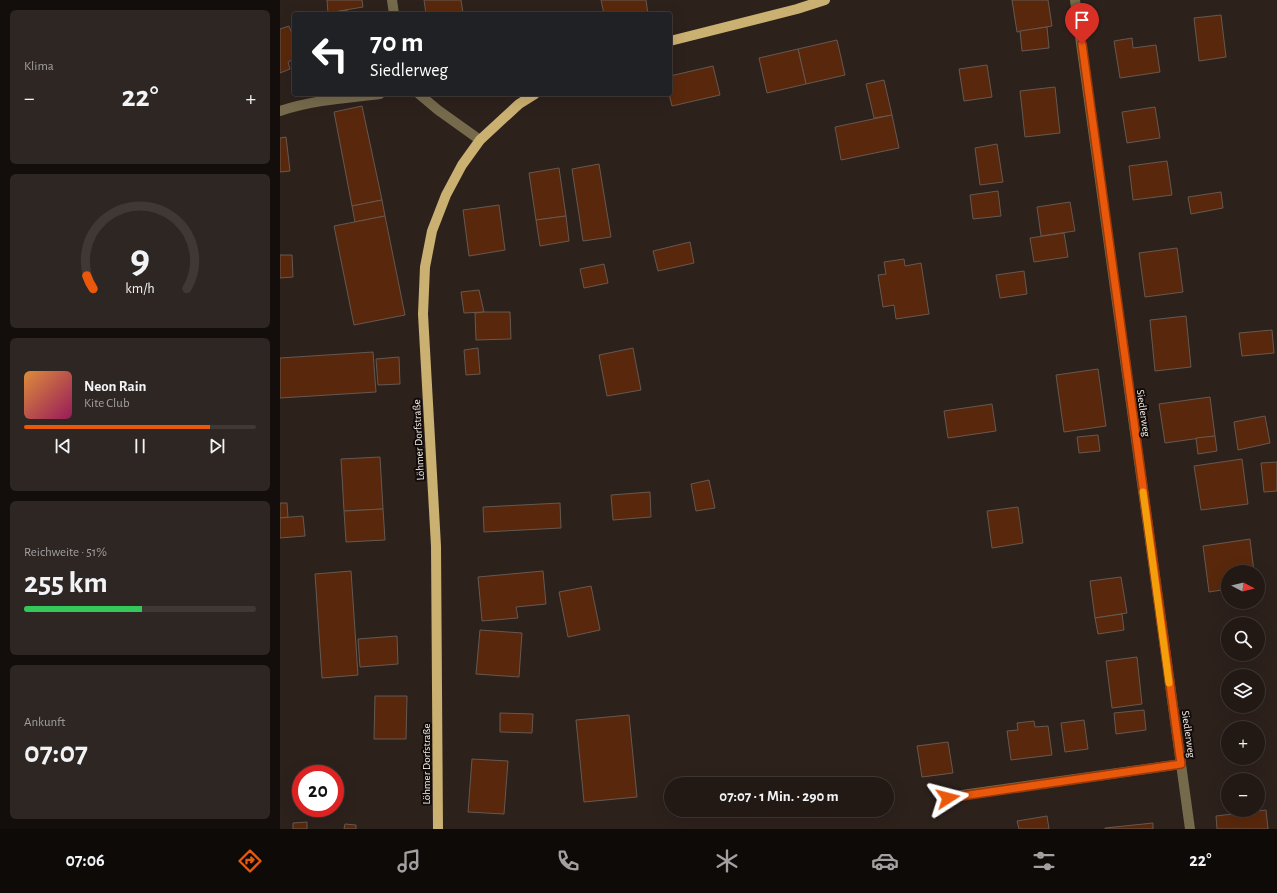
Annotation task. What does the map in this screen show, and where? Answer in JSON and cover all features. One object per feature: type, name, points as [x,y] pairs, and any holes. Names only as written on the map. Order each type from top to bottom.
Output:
[{"type":"main road","points":[[672,40],[774,15],[825,0]]},
{"type":"main road","name":"Löhmer Dorfstraße","points":[[438,829],[436,546],[424,336],[423,289],[428,245],[443,202],[462,166],[480,140],[519,104],[532,96]]},
{"type":"street","points":[[392,0],[394,12]]},
{"type":"street","name":"Siedlerweg","points":[[1075,0],[1190,829]]},
{"type":"street","points":[[280,111],[291,107],[319,102],[365,96]]},
{"type":"street","points":[[421,96],[438,110],[480,140]]},
{"type":"street","points":[[948,798],[1181,764]]},
{"type":"building","points":[[327,0],[362,0],[363,7],[328,12]]},
{"type":"building","points":[[424,0],[461,0],[463,12],[426,12]]},
{"type":"building","points":[[601,0],[646,0],[648,12],[604,12]]},
{"type":"building","points":[[1012,0],[1048,0],[1052,26],[1017,32]]},
{"type":"building","points":[[347,10],[347,12],[334,12]]},
{"type":"building","points":[[1221,15],[1226,57],[1199,61],[1194,18]]},
{"type":"building","points":[[289,26],[292,34],[292,60],[288,62],[290,69],[280,73],[280,29]]},
{"type":"building","points":[[1047,27],[1049,48],[1022,51],[1020,31]]},
{"type":"building","points":[[1132,38],[1133,48],[1156,45],[1160,72],[1120,78],[1114,41]]},
{"type":"building","points":[[837,40],[845,75],[806,84],[798,49]]},
{"type":"building","points":[[798,49],[806,84],[767,93],[759,58]]},
{"type":"building","points":[[987,65],[992,97],[964,101],[959,69]]},
{"type":"building","points":[[713,66],[720,95],[672,106],[670,96],[672,96],[672,76]]},
{"type":"building","points":[[884,80],[892,115],[874,118],[866,84]]},
{"type":"building","points":[[1055,87],[1060,133],[1025,137],[1020,91]]},
{"type":"building","points":[[362,106],[382,200],[352,206],[334,112]]},
{"type":"building","points":[[1155,107],[1160,138],[1127,143],[1122,112]]},
{"type":"building","points":[[892,115],[899,148],[841,160],[835,127]]},
{"type":"building","points":[[286,137],[290,171],[280,172],[280,138]]},
{"type":"building","points":[[997,144],[1003,182],[980,185],[975,148]]},
{"type":"building","points":[[1167,161],[1172,195],[1133,200],[1129,166]]},
{"type":"building","points":[[599,164],[611,237],[583,241],[572,169]]},
{"type":"building","points":[[559,168],[566,216],[536,220],[529,173]]},
{"type":"building","points":[[998,191],[1001,216],[973,219],[970,195]]},
{"type":"building","points":[[1221,192],[1223,208],[1191,214],[1188,197]]},
{"type":"building","points":[[382,200],[385,216],[355,222],[352,206]]},
{"type":"building","points":[[1070,202],[1075,231],[1041,236],[1037,207]]},
{"type":"building","points":[[499,205],[505,250],[469,256],[463,210]]},
{"type":"building","points":[[385,216],[405,315],[354,325],[334,226]]},
{"type":"building","points":[[566,216],[569,241],[540,246],[536,220]]},
{"type":"building","points":[[1064,233],[1068,257],[1034,262],[1030,238]]},
{"type":"building","points":[[690,242],[694,263],[658,271],[653,251]]},
{"type":"building","points":[[1177,248],[1183,292],[1145,297],[1139,253]]},
{"type":"building","points":[[280,255],[292,255],[293,277],[280,278]]},
{"type":"building","points":[[904,259],[905,266],[921,263],[929,314],[896,319],[894,305],[883,307],[878,275],[886,274],[884,262]]},
{"type":"building","points":[[604,264],[608,283],[584,288],[580,269]]},
{"type":"building","points":[[1024,271],[1027,294],[1000,298],[996,275]]},
{"type":"building","points":[[479,290],[484,312],[464,313],[461,292]]},
{"type":"building","points":[[510,312],[511,339],[476,340],[475,313]]},
{"type":"building","points":[[1186,316],[1191,367],[1155,371],[1150,320]]},
{"type":"building","points":[[1272,330],[1274,353],[1242,356],[1239,333]]},
{"type":"building","points":[[478,348],[480,374],[466,375],[464,350]]},
{"type":"building","points":[[633,348],[641,390],[607,396],[599,355]]},
{"type":"building","points":[[373,352],[376,392],[280,398],[280,358]]},
{"type":"building","points":[[399,357],[400,384],[378,385],[376,359]]},
{"type":"building","points":[[1098,369],[1106,426],[1064,432],[1056,375]]},
{"type":"building","points":[[1210,397],[1215,436],[1165,443],[1159,404]]},
{"type":"building","points":[[992,404],[996,431],[948,438],[944,411]]},
{"type":"building","points":[[1265,416],[1270,443],[1238,450],[1234,422]]},
{"type":"building","points":[[1098,435],[1100,451],[1079,453],[1077,437]]},
{"type":"building","points":[[1215,436],[1217,451],[1198,454],[1196,438]]},
{"type":"building","points":[[380,457],[383,509],[344,511],[341,459]]},
{"type":"building","points":[[1242,459],[1248,504],[1201,510],[1194,466]]},
{"type":"building","points":[[1277,462],[1277,491],[1264,492],[1261,463]]},
{"type":"building","points":[[709,480],[715,508],[696,511],[691,484]]},
{"type":"building","points":[[650,492],[651,517],[613,520],[611,495]]},
{"type":"building","points":[[280,503],[287,503],[288,517],[280,518]]},
{"type":"building","points":[[560,503],[561,528],[484,532],[483,507]]},
{"type":"building","points":[[1018,507],[1023,543],[992,548],[987,511]]},
{"type":"building","points":[[383,509],[385,540],[346,542],[344,511]]},
{"type":"building","points":[[303,516],[305,536],[280,538],[280,518]]},
{"type":"building","points":[[1250,539],[1253,565],[1221,565],[1221,590],[1209,592],[1203,546]]},
{"type":"building","points":[[351,571],[358,675],[322,678],[315,574]]},
{"type":"building","points":[[543,571],[546,604],[516,607],[518,618],[482,621],[478,577]]},
{"type":"building","points":[[1121,577],[1127,613],[1095,618],[1090,581]]},
{"type":"building","points":[[591,586],[600,630],[568,637],[559,592]]},
{"type":"building","points":[[1122,614],[1124,630],[1098,634],[1095,618]]},
{"type":"building","points":[[480,630],[522,633],[519,677],[476,674]]},
{"type":"building","points":[[397,636],[398,664],[360,667],[358,639]]},
{"type":"building","points":[[1137,657],[1142,704],[1112,708],[1106,661]]},
{"type":"building","points":[[375,696],[407,696],[406,739],[374,739]]},
{"type":"building","points":[[1144,710],[1146,730],[1116,734],[1114,713]]},
{"type":"building","points":[[500,713],[533,714],[532,733],[500,732]]},
{"type":"building","points":[[629,715],[637,797],[584,802],[576,720]]},
{"type":"building","points":[[1084,720],[1088,749],[1065,752],[1061,723]]},
{"type":"building","points":[[1034,721],[1035,727],[1048,726],[1052,755],[1011,760],[1007,731],[1018,730],[1017,723]]},
{"type":"building","points":[[948,742],[953,773],[922,777],[917,746]]},
{"type":"building","points":[[472,759],[508,761],[504,814],[468,812]]},
{"type":"building","points":[[1265,810],[1268,829],[1217,829],[1216,816],[1265,817]]},
{"type":"building","points":[[1047,816],[1049,829],[1019,829],[1017,821]]},
{"type":"building","points":[[307,822],[307,829],[293,829],[293,823]]},
{"type":"building","points":[[1153,823],[1153,829],[1105,829],[1105,828]]},
{"type":"building","points":[[345,824],[356,825],[356,829],[344,829]]},
{"type":"slow traffic","points":[[1143,492],[1169,683]]},
{"type":"route","points":[[948,798],[1181,764],[1082,44]]}]
